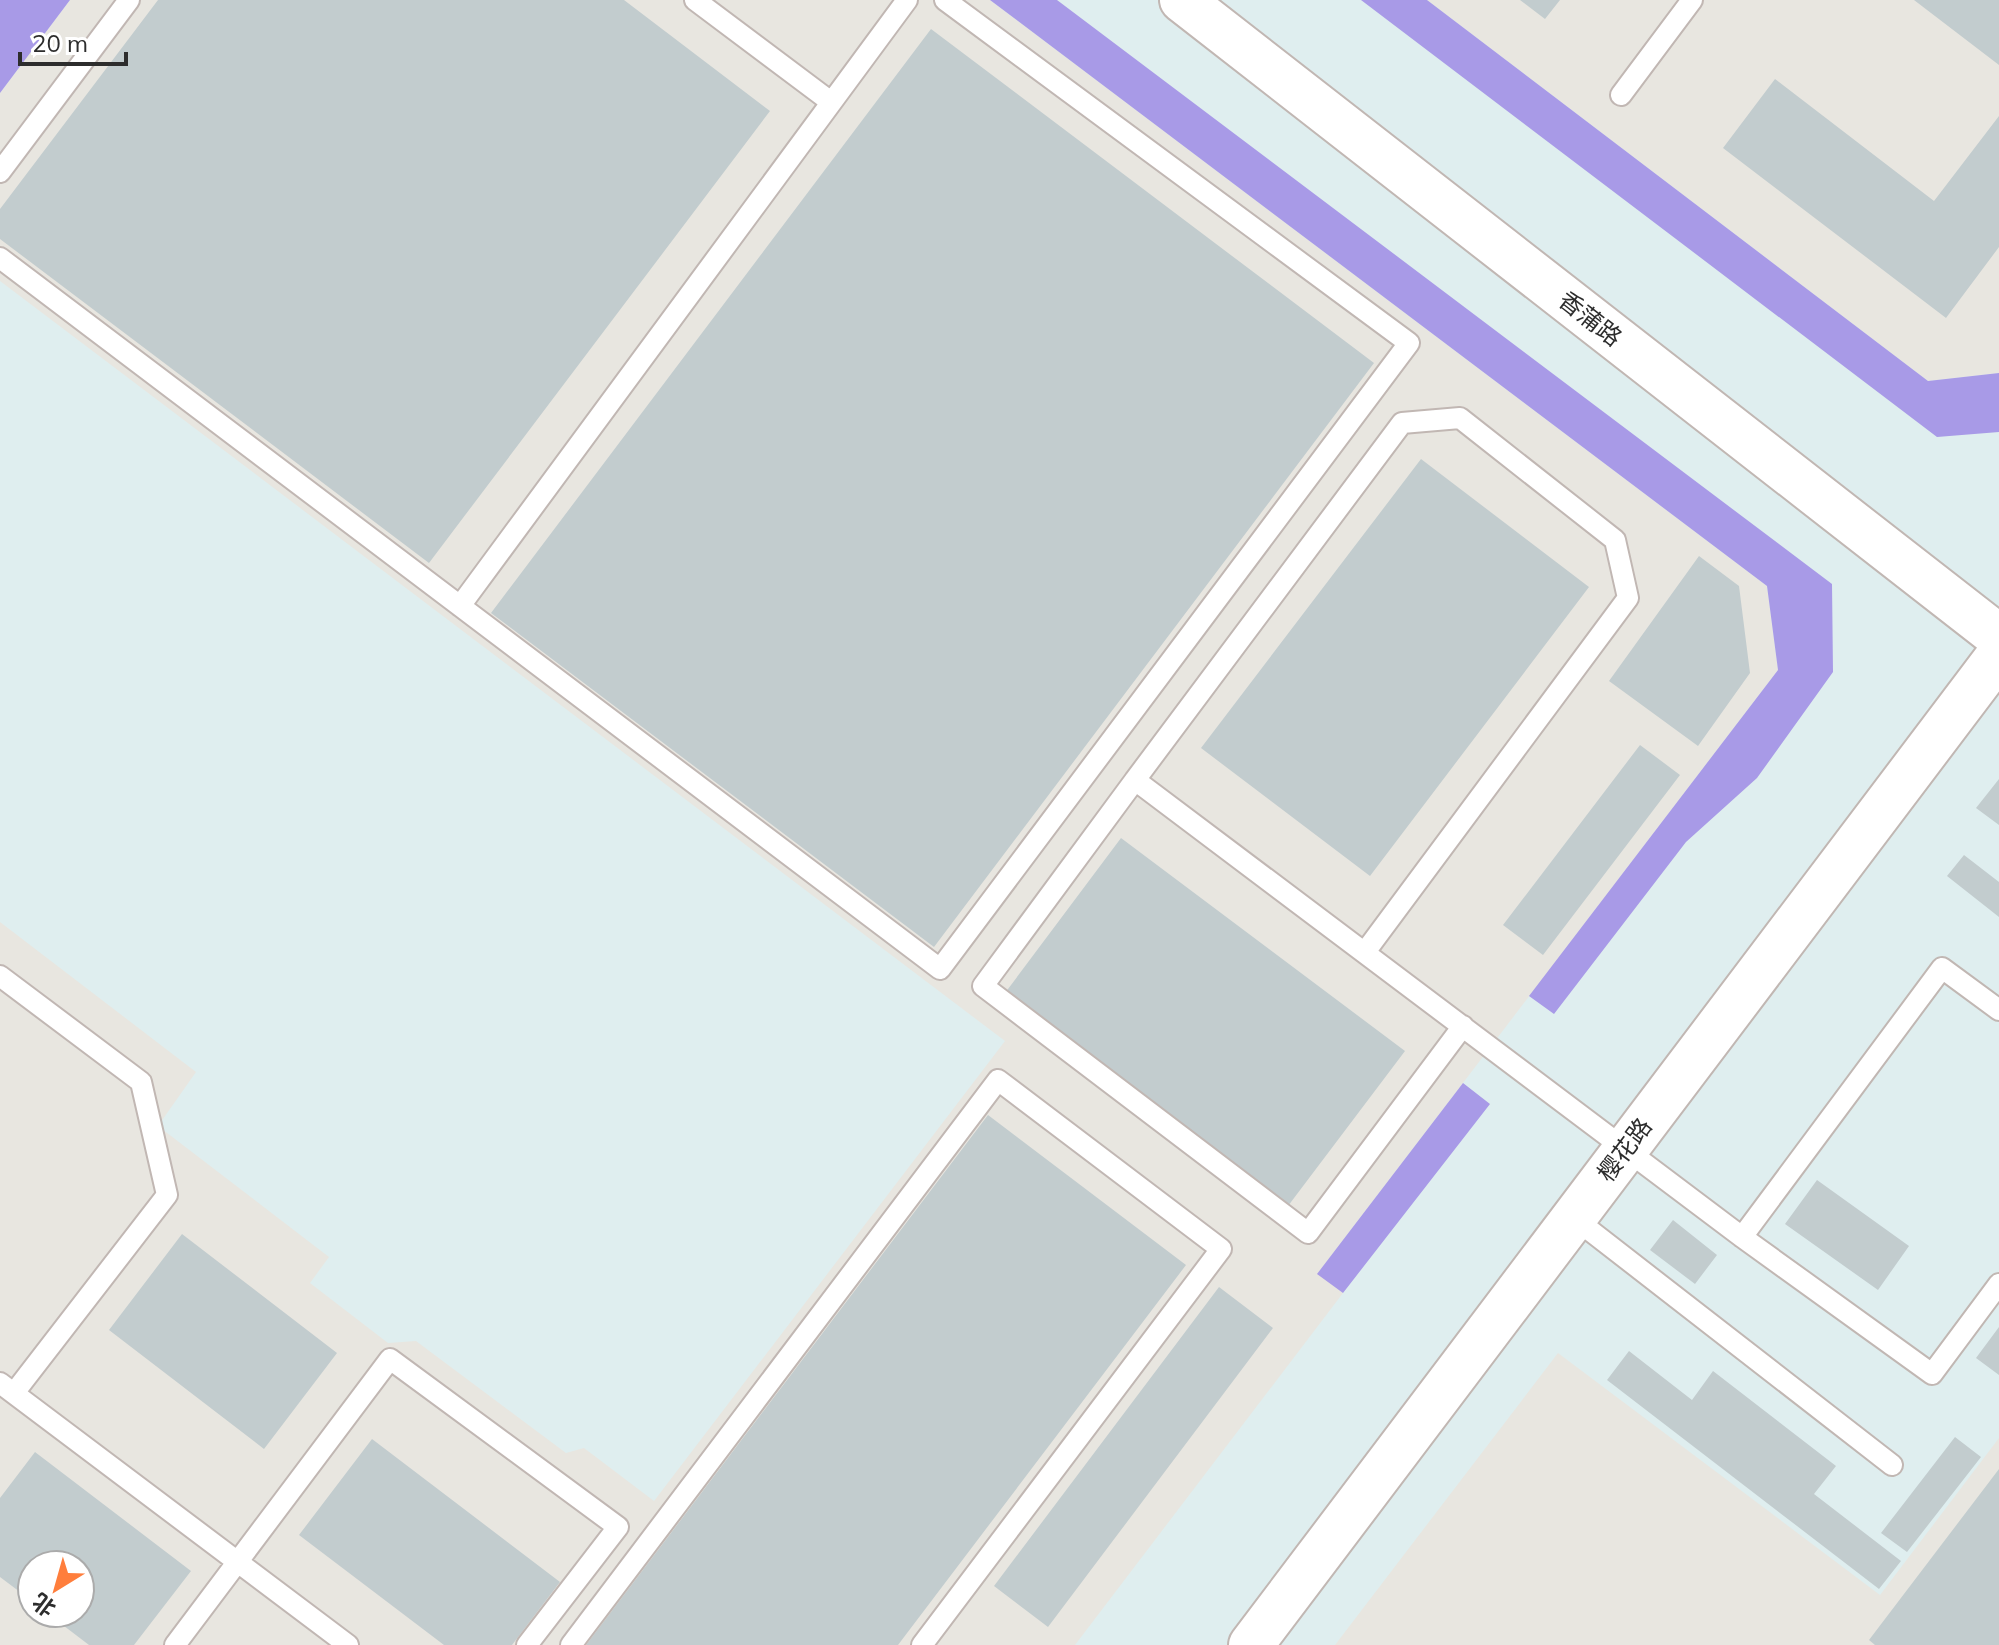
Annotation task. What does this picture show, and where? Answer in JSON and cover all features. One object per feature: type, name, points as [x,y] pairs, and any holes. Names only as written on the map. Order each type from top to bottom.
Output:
[{"type":"street","name":"香蒲路","points":[[1182,0],[1999,637]]},
{"type":"street","name":"樱花路","points":[[1251,1645],[1999,655]]},
{"type":"lane","points":[[0,172],[129,0]]},
{"type":"lane","points":[[695,0],[831,102]]},
{"type":"lane","points":[[460,606],[907,0]]},
{"type":"lane","points":[[0,258],[940,969],[1409,343],[945,0]]},
{"type":"lane","points":[[1621,95],[1692,0]]},
{"type":"lane","points":[[1365,952],[1628,598],[1615,540],[1460,418],[1402,423],[983,986],[1308,1233],[1463,1026]]},
{"type":"lane","points":[[1135,780],[1742,1237],[1932,1374],[1999,1284]]},
{"type":"lane","points":[[1742,1237],[1942,968],[1999,1010]]},
{"type":"lane","points":[[0,976],[141,1082],[167,1195],[7,1388],[348,1645]]},
{"type":"lane","points":[[571,1645],[998,1080],[1221,1249],[922,1645]]},
{"type":"lane","points":[[1574,1218],[1892,1465]]},
{"type":"lane","points":[[175,1645],[390,1359],[618,1527],[527,1645]]},
{"type":"shaded area","points":[[0,0],[70,0],[0,93]]},
{"type":"shaded area","points":[[70,0],[990,0],[1767,586],[1778,670],[1318,1273],[1343,1293],[1075,1645],[0,1645],[0,922],[196,1072],[158,1126],[329,1257],[310,1283],[388,1343],[416,1341],[566,1453],[584,1448],[654,1501],[1005,1041],[0,281],[0,93]]},
{"type":"shaded area","points":[[990,0],[1057,0],[1832,584],[1833,672],[1757,778],[1686,842],[1554,1014],[1529,996],[1778,670],[1767,586]]},
{"type":"shaded area","points":[[1361,0],[1427,0],[1928,381],[1999,373],[1999,432],[1937,437]]},
{"type":"shaded area","points":[[1427,0],[1999,0],[1999,373],[1928,381]]},
{"type":"shaded area","points":[[1463,1083],[1490,1104],[1343,1293],[1317,1274]]},
{"type":"shaded area","points":[[1558,1353],[1880,1595],[1999,1438],[1999,1645],[1335,1645]]},
{"type":"building","points":[[158,0],[624,0],[770,111],[429,563],[0,239],[0,209]]},
{"type":"building","points":[[1520,0],[1560,0],[1545,19]]},
{"type":"building","points":[[1914,0],[1999,0],[1999,65]]},
{"type":"building","points":[[931,29],[1374,363],[934,947],[491,613]]},
{"type":"building","points":[[1775,79],[1934,201],[1999,116],[1999,247],[1946,318],[1723,148]]},
{"type":"building","points":[[1421,459],[1589,587],[1370,876],[1201,748]]},
{"type":"building","points":[[1699,556],[1739,586],[1750,673],[1698,746],[1609,681]]},
{"type":"building","points":[[1640,745],[1680,775],[1543,955],[1503,925]]},
{"type":"building","points":[[1999,779],[1999,825],[1976,808]]},
{"type":"building","points":[[1121,838],[1405,1051],[1288,1206],[1005,993]]},
{"type":"building","points":[[1964,855],[1999,882],[1999,917],[1947,876]]},
{"type":"building","points":[[988,1115],[1186,1265],[898,1645],[586,1645]]},
{"type":"building","points":[[1817,1180],[1909,1246],[1878,1290],[1785,1224]]},
{"type":"building","points":[[1673,1220],[1717,1255],[1695,1284],[1650,1250]]},
{"type":"building","points":[[182,1234],[337,1353],[264,1449],[109,1330]]},
{"type":"building","points":[[1219,1287],[1273,1328],[1048,1627],[994,1586]]},
{"type":"building","points":[[1999,1327],[1999,1375],[1976,1358]]},
{"type":"building","points":[[1629,1351],[1692,1400],[1713,1371],[1836,1466],[1814,1494],[1901,1561],[1879,1589],[1607,1380]]},
{"type":"building","points":[[1955,1437],[1981,1457],[1907,1552],[1881,1533]]},
{"type":"building","points":[[372,1439],[560,1582],[512,1645],[444,1645],[299,1535]]},
{"type":"building","points":[[35,1452],[191,1571],[134,1645],[89,1645],[68,1629],[96,1629],[96,1549],[16,1549],[16,1589],[0,1577],[0,1498]]},
{"type":"building","points":[[1999,1469],[1999,1645],[1875,1645],[1869,1640]]}]
